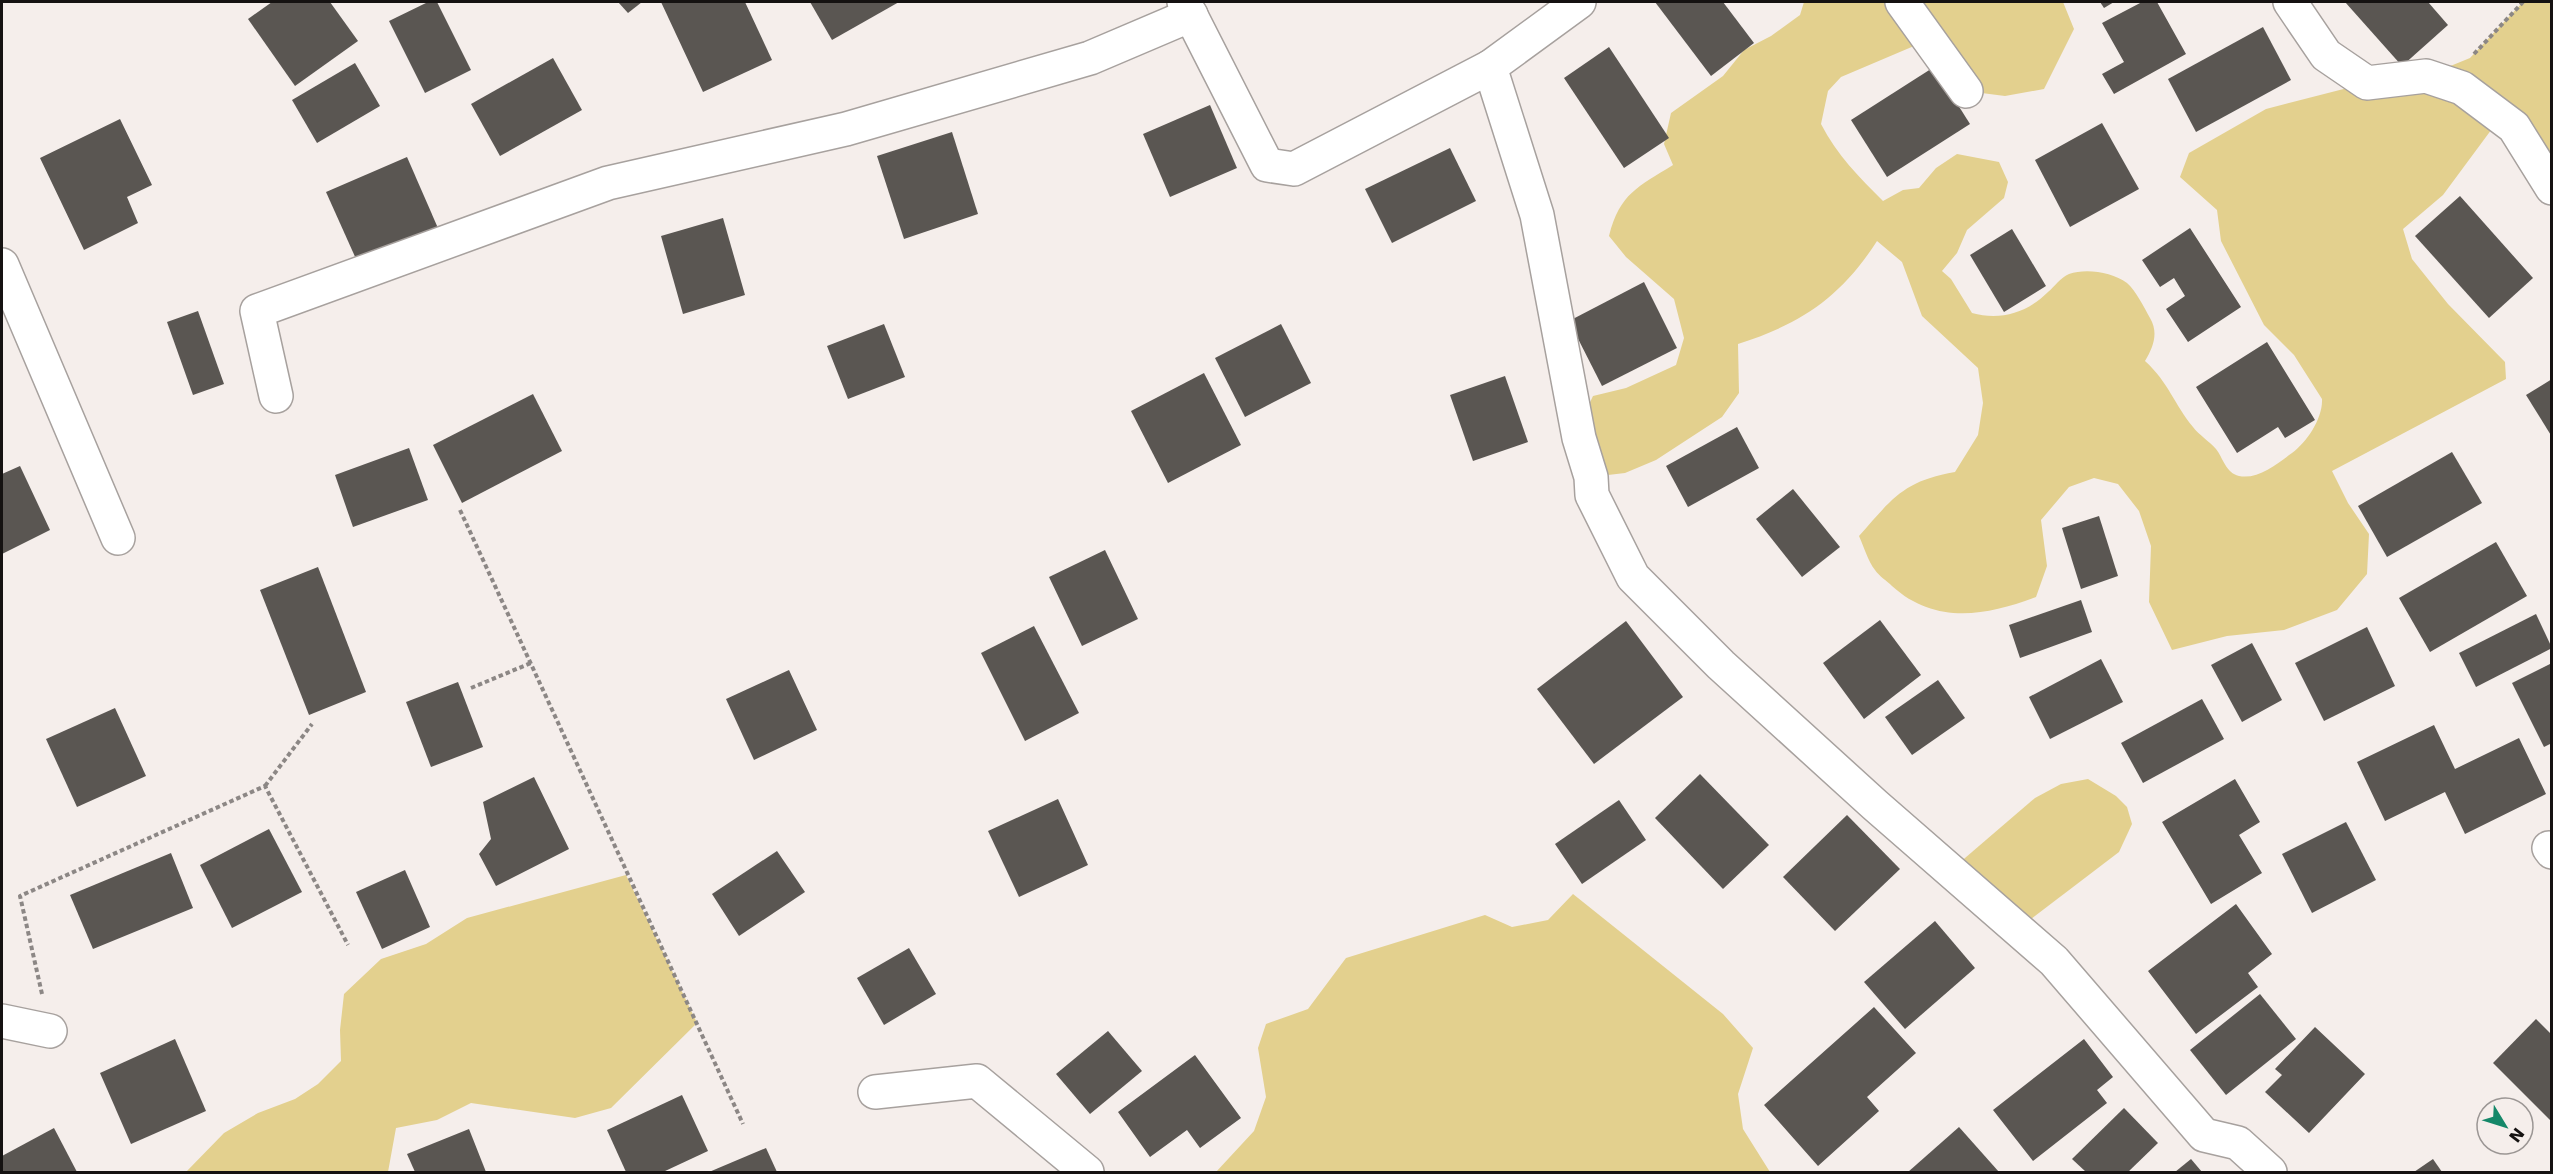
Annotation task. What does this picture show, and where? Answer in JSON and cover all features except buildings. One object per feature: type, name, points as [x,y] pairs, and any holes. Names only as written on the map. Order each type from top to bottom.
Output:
[{"type":"street","points":[[276,396],[257,311],[608,183],[846,129],[1090,57],[1187,8],[1267,165],[1293,169],[1490,67],[1579,2]]},
{"type":"street","points":[[1902,2],[1966,91]]},
{"type":"street","points":[[2290,2],[2326,55],[2367,83],[2427,76],[2462,87],[2514,127],[2552,188]]},
{"type":"street","points":[[1490,67],[1537,214],[1579,438],[1592,477],[1592,495],[1633,578],[1764,704],[2054,961],[2204,1135],[2238,1143],[2270,1173]]},
{"type":"street","points":[[2,265],[118,537]]},
{"type":"street","points":[[2,1021],[50,1031]]},
{"type":"street","points":[[875,1092],[977,1081],[1087,1173]]},
{"type":"path","points":[[2470,58],[2523,2]]},
{"type":"path","points":[[460,510],[742,1124]]},
{"type":"path","points":[[471,688],[531,663]]},
{"type":"path","points":[[50,1031],[20,896],[265,786],[312,724]]},
{"type":"path","points":[[265,786],[348,945]]},
{"type":"shaded area","points":[[1804,2],[2063,2],[2074,29],[2044,89],[2005,96],[1966,91],[1914,46],[1841,77],[1828,91],[1821,124],[1841,156],[1883,201],[1903,190],[1919,188],[1936,168],[1957,154],[1999,162],[2008,182],[2004,198],[1967,230],[1957,253],[1942,271],[1951,279],[1972,313],[1993,316],[2022,310],[2040,299],[2063,277],[2076,272],[2099,272],[2121,279],[2134,290],[2153,324],[2154,340],[2145,361],[2166,385],[2193,427],[2216,449],[2228,469],[2239,476],[2246,477],[2267,470],[2298,448],[2317,422],[2322,399],[2294,355],[2264,325],[2221,241],[2217,210],[2180,177],[2189,153],[2266,109],[2367,83],[2426,76],[2470,58],[2523,2],[2551,2],[2551,175],[2500,118],[2443,195],[2403,229],[2412,259],[2448,304],[2505,362],[2506,379],[2332,471],[2348,503],[2369,534],[2367,574],[2337,610],[2284,630],[2227,636],[2172,650],[2149,602],[2151,546],[2139,511],[2118,484],[2094,478],[2069,487],[2041,520],[2047,566],[2036,597],[2017,604],[1980,612],[1943,612],[1908,598],[1892,586],[1873,566],[1859,536],[1890,502],[1910,486],[1955,472],[1978,435],[1983,403],[1978,368],[1922,316],[1902,262],[1877,241],[1849,278],[1818,306],[1781,327],[1738,344],[1739,393],[1722,417],[1656,460],[1625,473],[1591,477],[1584,415],[1593,396],[1626,388],[1676,365],[1684,338],[1674,299],[1626,257],[1609,236],[1613,222],[1625,200],[1632,193],[1673,165],[1664,144],[1671,113],[1723,76],[1744,50],[1771,36],[1800,15]]},
{"type":"shaded area","points":[[2088,779],[2116,796],[2127,807],[2132,824],[2119,852],[2018,929],[1951,870],[2035,798],[2061,784]]},
{"type":"shaded area","points":[[626,875],[697,1023],[611,1108],[575,1118],[471,1103],[437,1120],[396,1128],[388,1172],[186,1172],[224,1133],[258,1113],[295,1099],[318,1084],[341,1061],[340,1030],[344,994],[381,959],[426,944],[467,918]]},
{"type":"shaded area","points":[[1573,894],[1723,1014],[1753,1048],[1738,1094],[1743,1129],[1770,1172],[1216,1172],[1254,1131],[1266,1097],[1258,1048],[1266,1024],[1308,1009],[1346,958],[1485,915],[1512,927],[1548,920]]}]
